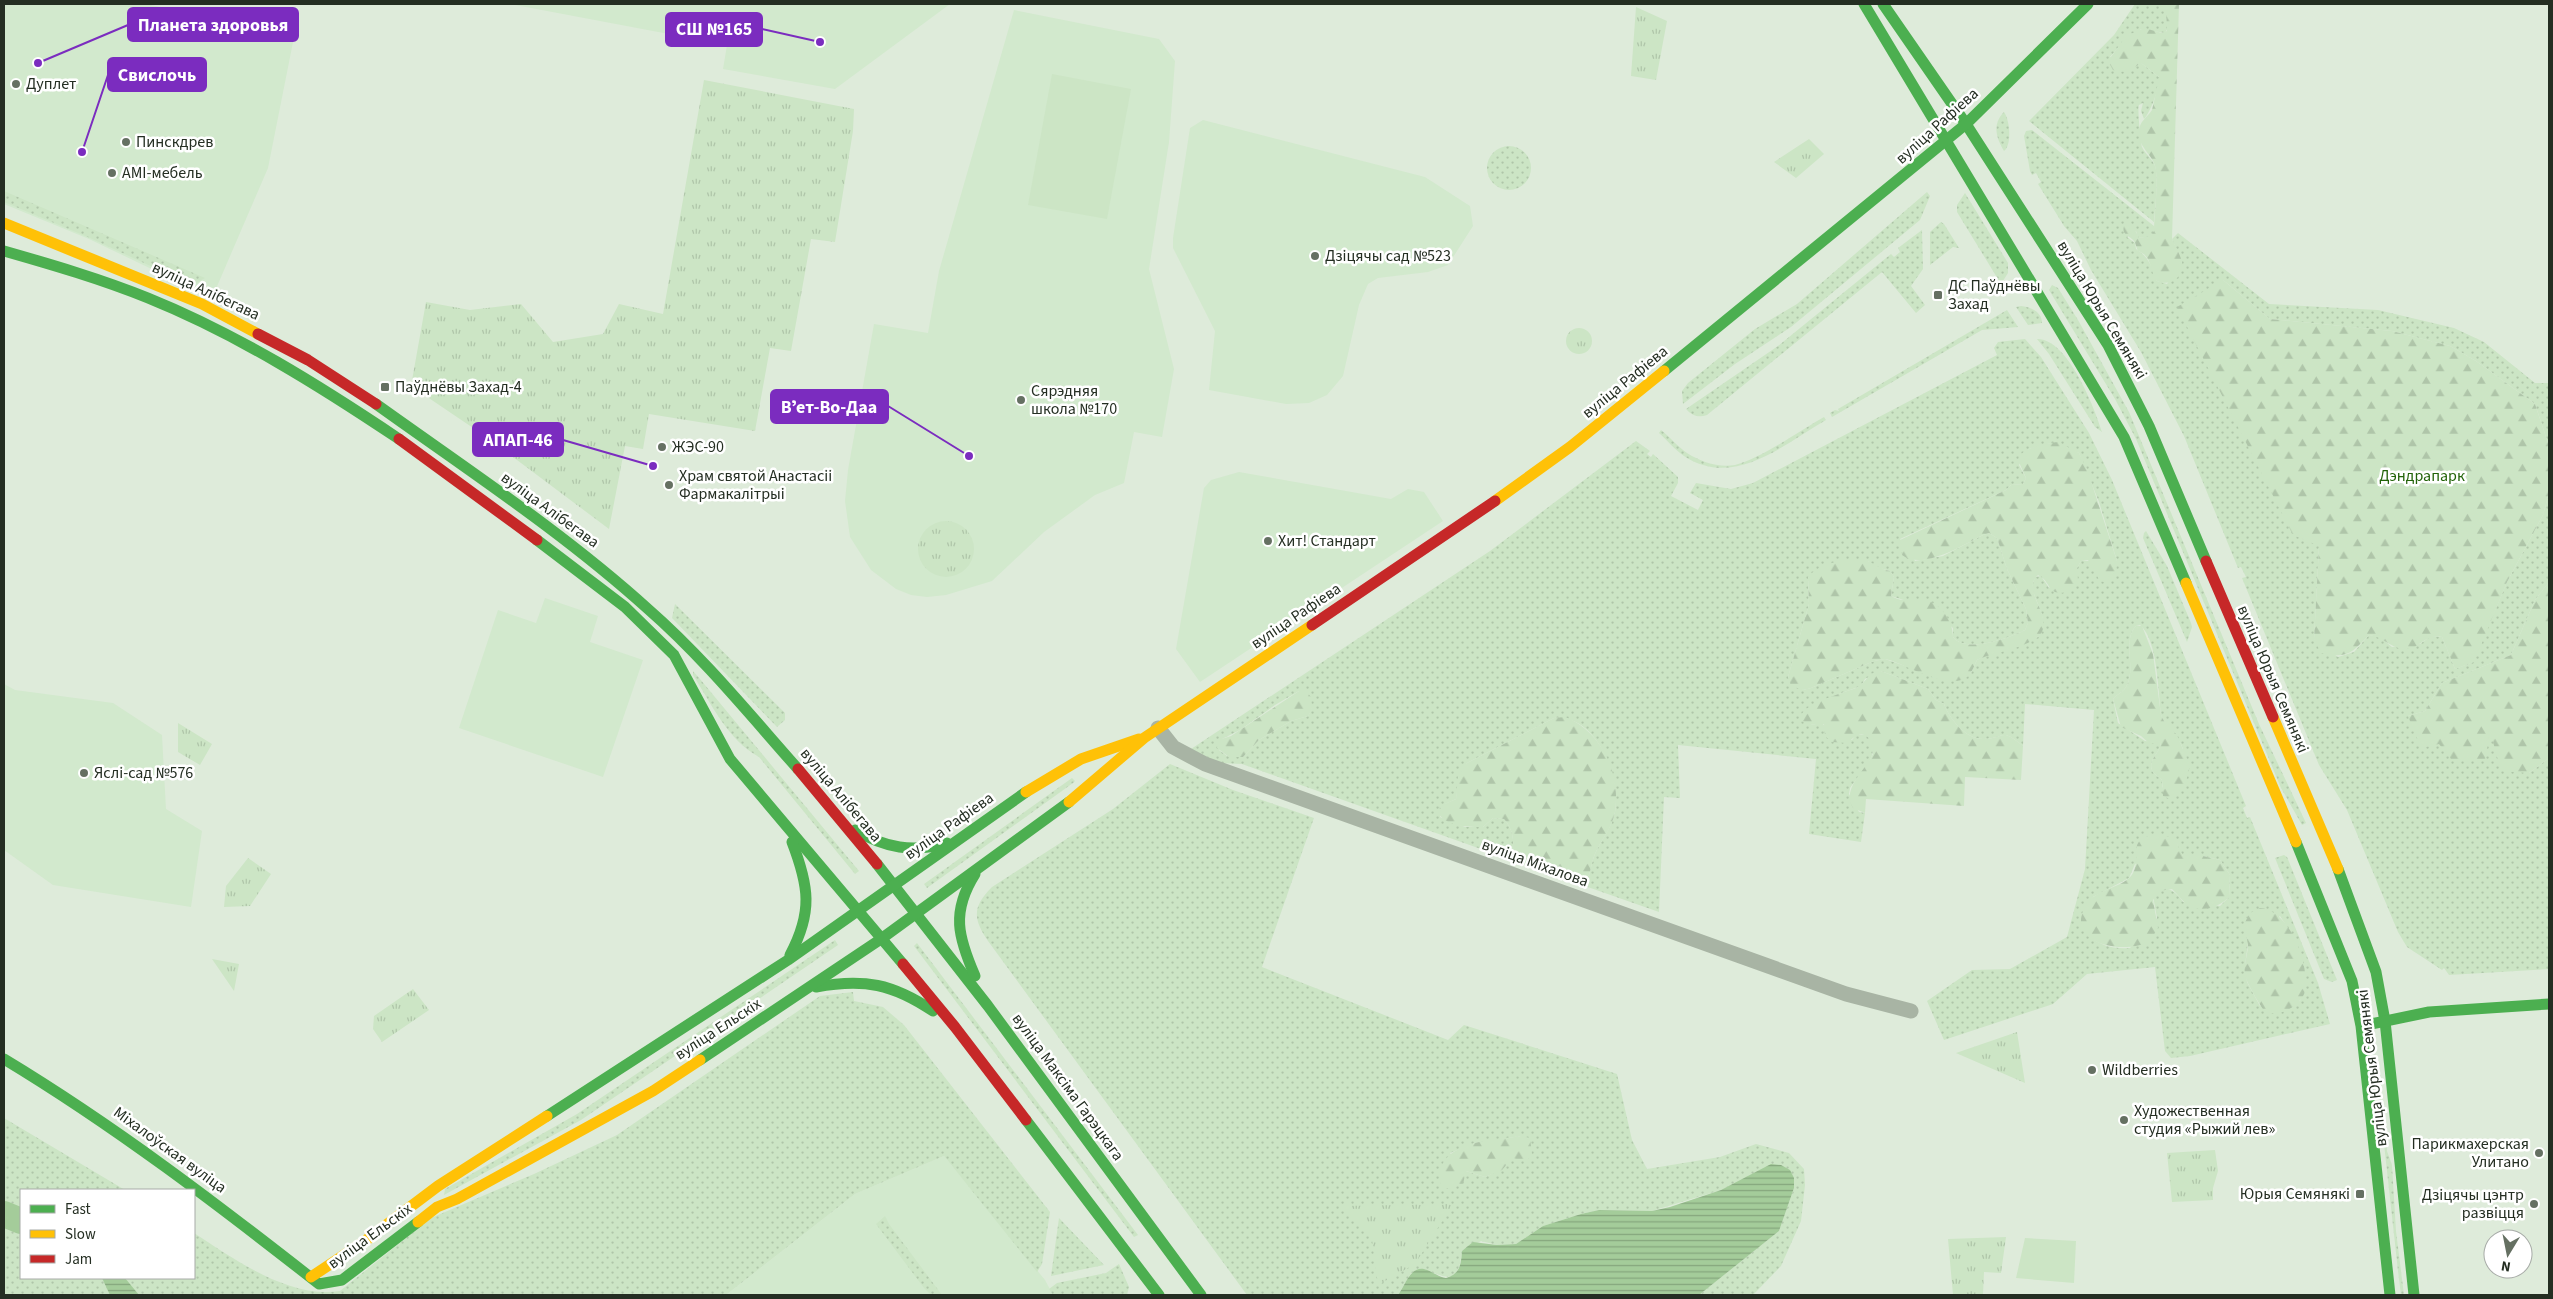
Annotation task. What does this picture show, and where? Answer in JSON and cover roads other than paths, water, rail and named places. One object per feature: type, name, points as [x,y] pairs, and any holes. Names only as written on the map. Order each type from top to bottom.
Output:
[{"type":"main road","name":"вуліца Юрыя Семянякі","points":[[1864,4],[1945,142],[1988,208],[2124,437],[2334,933],[2352,981],[2361,1026],[2390,1295]]},
{"type":"main road","name":"вуліца Юрыя Семянякі","points":[[1883,4],[1966,124],[2108,345],[2149,426],[2361,927],[2376,972],[2385,1021],[2414,1295]]},
{"type":"main road","name":"вуліца Рафіева","points":[[881,939],[981,864],[1085,791],[1144,738],[1158,728],[1453,531],[1570,447],[1835,234],[1945,142],[1966,124],[2088,4]]},
{"type":"main road","name":"вуліца Алібегава","points":[[4,223],[202,304],[308,360],[376,404],[598,566],[650,610],[726,686],[844,822],[906,900]]},
{"type":"main road","name":"вуліца Алібегава","points":[[4,251],[113,283],[196,318],[266,353],[350,406],[493,506],[590,580],[650,630],[676,657],[714,734],[730,759],[881,939]]},
{"type":"main road","name":"вуліца Рафіева","points":[[856,910],[1064,767],[1081,759],[1144,738]]},
{"type":"main road","points":[[844,822],[873,841],[905,850],[930,848],[965,836]]},
{"type":"main road","points":[[785,824],[806,878],[808,894],[805,924],[788,960]]},
{"type":"main road","points":[[981,864],[967,885],[958,909],[958,920],[959,936],[964,952],[988,1006]]},
{"type":"main road","name":"вуліца Максіма Гарэцкага","points":[[906,900],[988,1006],[1178,1270],[1201,1295]]},
{"type":"main road","name":"вуліца Ельскіх","points":[[856,910],[788,960],[438,1186],[365,1242],[311,1277],[319,1284],[329,1284],[342,1280],[437,1207],[457,1199],[653,1091],[881,939]]},
{"type":"main road","points":[[881,939],[955,1027],[1158,1289]]},
{"type":"main road","points":[[810,988],[835,983],[865,982],[878,984],[899,990],[917,999],[955,1027]]},
{"type":"main road","points":[[2361,1026],[2429,1012],[2549,1004]]},
{"type":"main road","name":"Міхалоўская вуліца","points":[[4,1060],[65,1095],[212,1200],[311,1277]]},
{"type":"street","name":"вуліца Міхалова","points":[[1158,728],[1173,747],[1205,764],[1846,994],[1911,1011]]},
{"type":"waterway","points":[[4,1214],[20,1221]]},
{"type":"place","name":"СШ №165","points":[[820,42]]},
{"type":"place","name":"Планета здоровья","points":[[38,63]]},
{"type":"place","name":"Дуплет","points":[[16,84]]},
{"type":"place","name":"Пинскдрев","points":[[126,142]]},
{"type":"place","name":"Свислочь","points":[[82,152]]},
{"type":"place","name":"АМI-мебель","points":[[112,173]]},
{"type":"place","name":"Дзіцячы сад №523","points":[[1315,256]]},
{"type":"place","name":"ДС Паўднёвы Захад","points":[[1938,295]]},
{"type":"place","name":"Паўднёвы Захад-4","points":[[385,387]]},
{"type":"place","name":"Сярэдняя школа №170","points":[[1021,400]]},
{"type":"place","name":"ЖЭС-90","points":[[662,447]]},
{"type":"place","name":"Вʼет-Во-Даа","points":[[969,456]]},
{"type":"place","name":"АПАП-46","points":[[653,466]]},
{"type":"place","name":"Храм святой Анастасіі Фармакалітрыі","points":[[669,485]]},
{"type":"place","name":"Хит! Стандарт","points":[[1268,541]]},
{"type":"place","name":"Яслі-сад №576","points":[[84,773]]},
{"type":"place","name":"Wildberries","points":[[2092,1070]]},
{"type":"place","name":"Художественная студия «Рыжий лев»","points":[[2124,1120]]},
{"type":"place","name":"Парикмахерская Улитано","points":[[2539,1153]]},
{"type":"place","name":"Юрыя Семянякі","points":[[2360,1194]]},
{"type":"place","name":"Дзіцячы цэнтр развіцця","points":[[2534,1204]]},
{"type":"park label","name":"Дэндрапарк","points":[[2422,476]]}]
